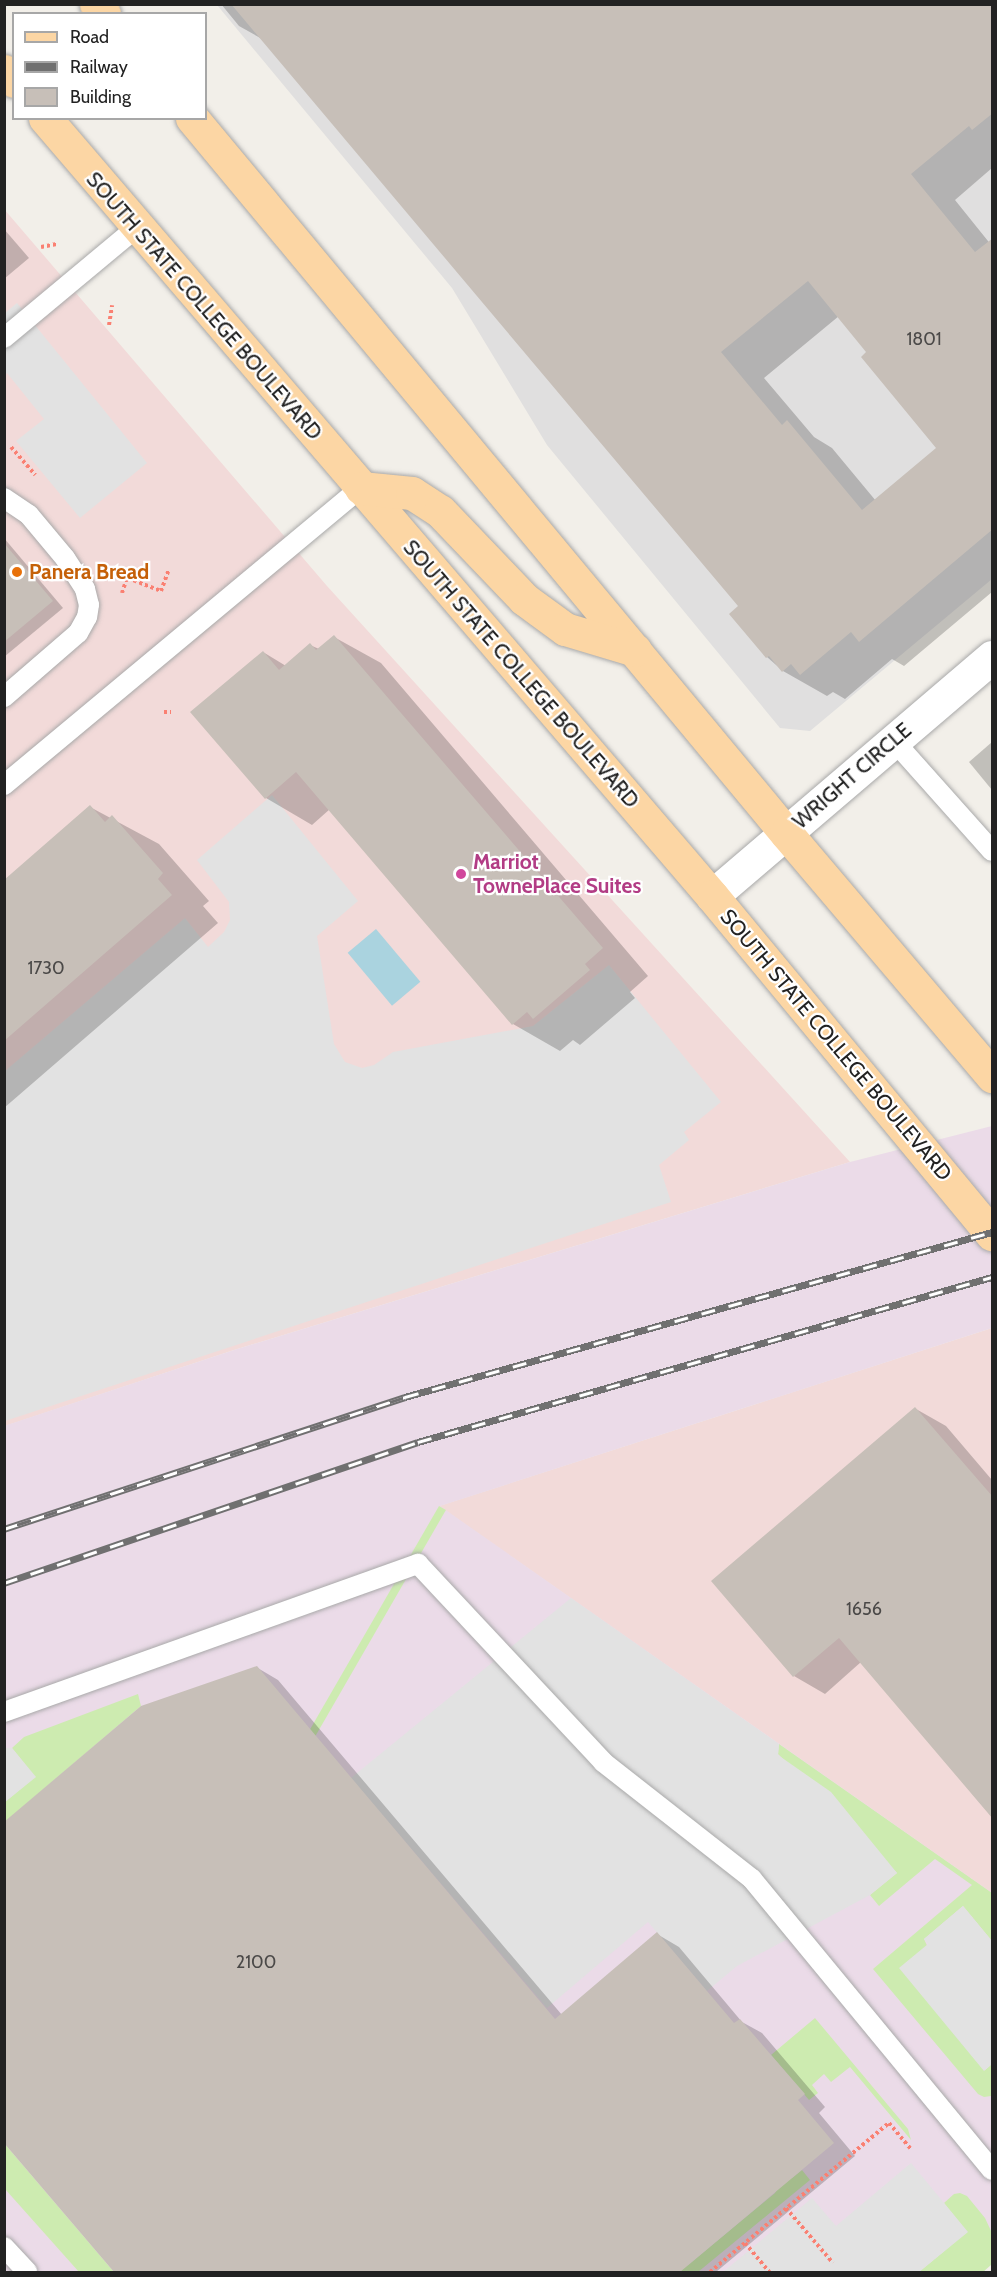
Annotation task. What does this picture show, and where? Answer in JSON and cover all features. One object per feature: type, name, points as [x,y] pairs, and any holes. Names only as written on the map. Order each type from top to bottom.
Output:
[{"type":"main road","name":"SOUTH STATE COLLEGE BOULEVARD","points":[[47,120],[136,228],[712,896],[993,1234]]},
{"type":"main road","points":[[194,120],[786,833],[993,1076]]},
{"type":"main road","points":[[361,488],[412,493],[440,511],[524,599],[566,629],[635,650]]},
{"type":"street","name":"WRIGHT CIRCLE","points":[[712,896],[993,657]]},
{"type":"lane","points":[[4,338],[136,228]]},
{"type":"lane","points":[[4,785],[361,488]]},
{"type":"lane","points":[[4,498],[29,515],[65,558],[85,589],[89,605],[87,617],[78,633],[4,697]]},
{"type":"lane","points":[[894,741],[993,851]]},
{"type":"lane","points":[[4,1712],[418,1564],[603,1762],[752,1879],[993,2170]]},
{"type":"lane","points":[[4,2247],[27,2272]]},
{"type":"path","points":[[41,247],[57,244]]},
{"type":"path","points":[[109,325],[112,305]]},
{"type":"path","points":[[164,712],[171,712]]},
{"type":"path","points":[[710,2272],[890,2122],[912,2150]]},
{"type":"path","points":[[786,2208],[833,2264]]},
{"type":"path","points":[[744,2243],[769,2272]]},
{"type":"shaded area","points":[[217,5],[992,5],[992,579],[810,731],[780,728],[547,445],[452,288]]},
{"type":"shaded area","points":[[4,209],[327,586],[850,1162],[234,1350],[5,1426]]},
{"type":"shaded area","points":[[17,303],[147,463],[80,518],[16,441],[44,419],[7,373],[5,375],[5,313]]},
{"type":"shaded area","points":[[272,795],[358,901],[317,936],[334,1044],[345,1062],[362,1068],[374,1065],[393,1052],[533,1026],[609,965],[721,1102],[684,1132],[689,1140],[659,1165],[671,1202],[5,1421],[5,1071],[185,918],[208,947],[224,932],[230,920],[229,902],[197,860]]},
{"type":"shaded area","points":[[992,1126],[992,1328],[440,1506],[992,1893],[992,2264],[983,2272],[5,2272],[4,1426],[234,1350],[850,1162]]},
{"type":"shaded area","points":[[992,1328],[992,1893],[439,1506]]},
{"type":"shaded area","points":[[571,1598],[779,1744],[778,1755],[831,1792],[897,1873],[870,1895],[737,1966],[707,1991],[648,1922],[547,2008],[351,1778]]},
{"type":"shaded area","points":[[5,1748],[12,1748],[36,1777],[5,1802]]},
{"type":"shaded area","points":[[963,1906],[992,1941],[992,2064],[984,2071],[899,1968],[928,1944],[924,1939]]},
{"type":"shaded area","points":[[911,2163],[968,2232],[919,2272],[723,2272],[812,2198],[836,2226]]},
{"type":"green space","points":[[439,1506],[446,1510],[215,1910],[208,1906]]},
{"type":"green space","points":[[138,1694],[141,1706],[5,1822],[5,1802],[35,1777],[12,1748],[24,1737]]},
{"type":"green space","points":[[779,1744],[992,1893],[992,1941],[963,1906],[924,1939],[985,2070],[992,2064],[991,2096],[984,2097],[978,2094],[873,1969],[972,1885],[935,1859],[879,1906],[870,1895],[897,1873],[778,1754]]},
{"type":"green space","points":[[815,2018],[908,2129],[911,2140],[850,2067],[831,2082],[824,2074],[812,2085],[818,2093],[809,2100],[771,2055]]},
{"type":"green space","points":[[4,2143],[114,2272],[79,2272],[5,2189]]},
{"type":"green space","points":[[802,2170],[810,2180],[698,2272],[667,2272],[683,2259],[688,2265],[775,2193],[786,2171],[792,2178]]},
{"type":"green space","points":[[960,2193],[967,2196],[985,2218],[992,2233],[992,2264],[983,2272],[919,2272],[967,2232],[944,2203],[954,2194]]},
{"type":"water","points":[[376,929],[420,982],[392,1006],[348,953]]},
{"type":"building","points":[[231,4],[993,4],[993,113],[972,130],[969,126],[911,174],[975,252],[993,238],[993,529],[859,642],[851,632],[800,675],[791,664],[782,672],[769,656],[766,658],[729,614],[738,606]],"holes":[[[808,281],[866,352],[861,357],[936,448],[862,510],[787,420],[782,425],[721,352]]]},
{"type":"building","name":"Panera Bread","points":[[4,543],[53,601],[4,642]]},
{"type":"building","name":"Marriot TownePlace Suites","points":[[334,635],[603,948],[585,964],[590,970],[533,1019],[527,1012],[512,1025],[296,772],[265,799],[190,712],[263,651],[279,670],[310,643],[316,650]]},
{"type":"building","points":[[90,805],[105,822],[112,815],[163,873],[158,879],[172,895],[4,1041],[4,880]]},
{"type":"building","points":[[915,1407],[993,1497],[993,1819],[839,1638],[793,1677],[711,1581]]},
{"type":"building","points":[[257,1666],[555,2019],[657,1932],[734,2023],[740,2019],[805,2094],[798,2100],[834,2143],[680,2272],[114,2272],[4,2143],[4,1822],[141,1706]]},
{"type":"railway","points":[[4,1529],[405,1397],[992,1232]]},
{"type":"railway","points":[[4,1583],[418,1442],[992,1277]]},
{"type":"place","name":"Panera Bread","points":[[17,572]]},
{"type":"place","name":"Marriot TownePlace Suites","points":[[461,874]]}]
